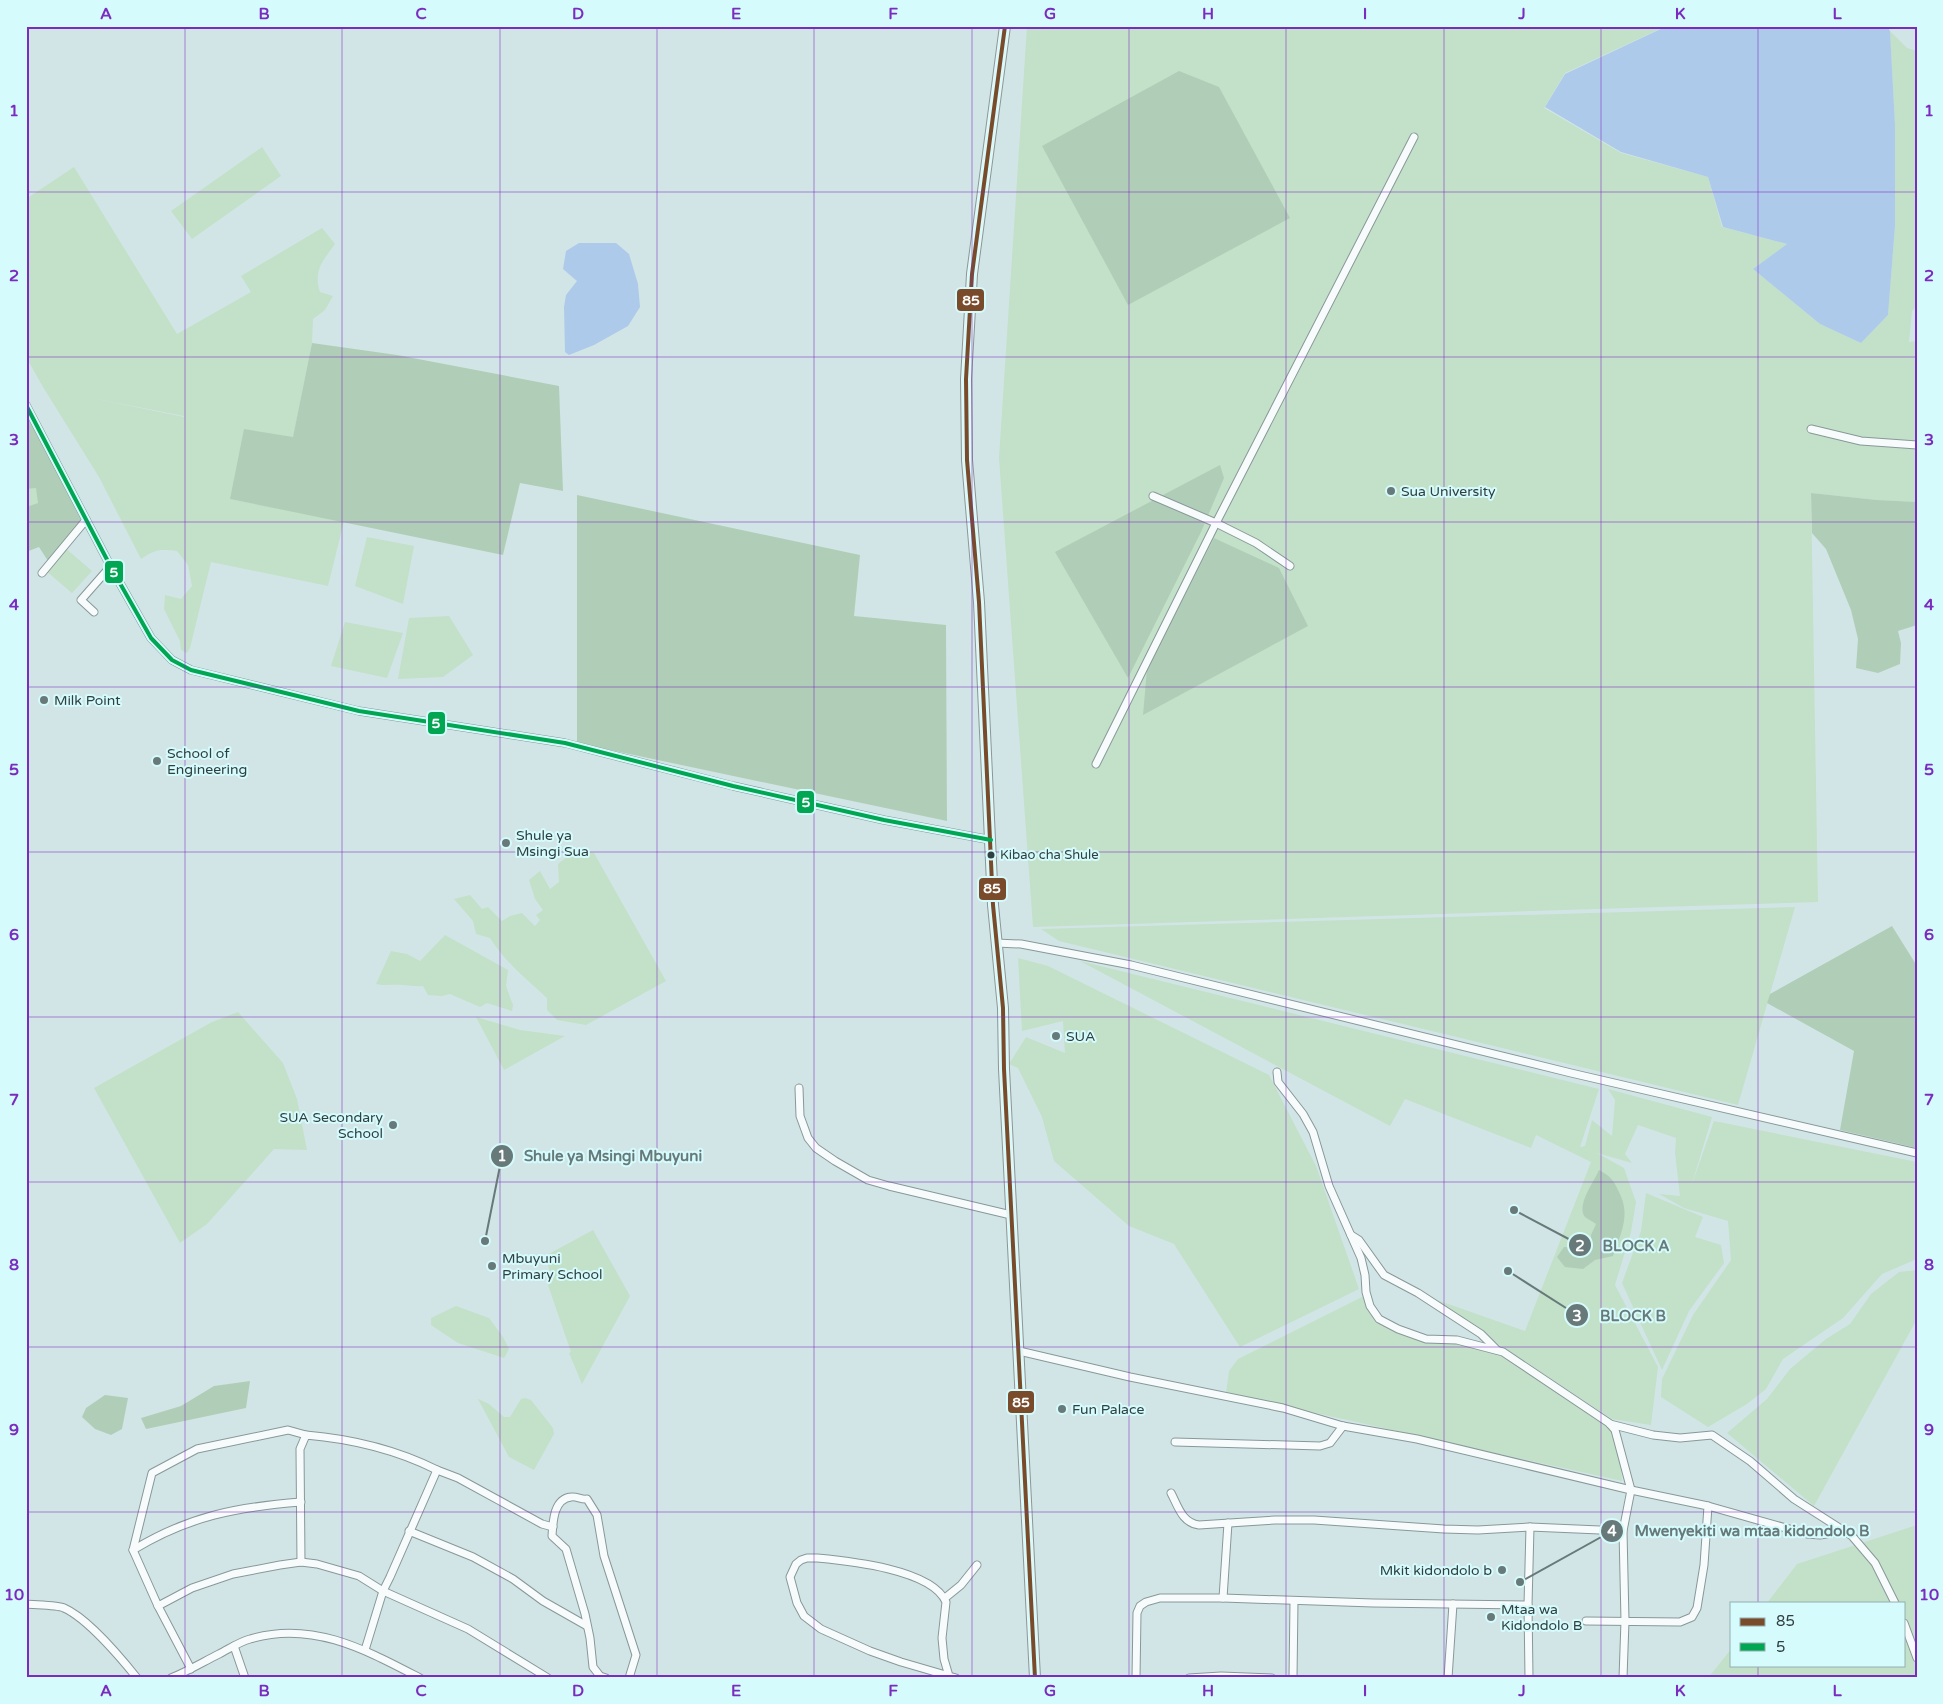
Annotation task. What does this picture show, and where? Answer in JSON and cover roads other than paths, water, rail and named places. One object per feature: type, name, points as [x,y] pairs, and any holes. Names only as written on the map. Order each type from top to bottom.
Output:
[{"type":"main road","points":[[1005,26],[972,274],[966,379],[967,460],[979,602],[993,905],[1003,1008],[1011,1215],[1035,1678]]},
{"type":"street","points":[[1096,764],[1216,523],[1414,137]]},
{"type":"street","points":[[26,404],[110,567],[151,638],[172,660],[191,670],[360,711],[565,743],[732,786],[884,820],[991,840]]},
{"type":"street","points":[[1811,429],[1861,441],[1917,445]]},
{"type":"street","points":[[1153,496],[1216,523],[1256,543],[1290,566]]},
{"type":"street","points":[[42,573],[86,520]]},
{"type":"street","points":[[94,612],[81,600],[110,567]]},
{"type":"street","points":[[996,943],[1021,944],[1130,964],[1572,1073],[1917,1153]]},
{"type":"street","points":[[1278,1072],[1278,1082],[1313,1132],[1329,1186],[1361,1258],[1370,1306],[1379,1319],[1398,1329],[1426,1339],[1457,1340],[1475,1346],[1498,1350]]},
{"type":"street","points":[[799,1088],[800,1116],[808,1138],[816,1148],[835,1161],[868,1180],[1011,1215]]},
{"type":"street","points":[[1351,1235],[1359,1240],[1384,1274],[1418,1293],[1481,1334],[1498,1350],[1609,1423],[1615,1430],[1631,1490],[1623,1532],[1626,1621],[1623,1678]]},
{"type":"street","points":[[1019,1351],[1130,1377],[1282,1408],[1343,1426],[1418,1439],[1631,1490],[1708,1506],[1807,1534],[1820,1535],[1844,1531]]},
{"type":"street","points":[[1609,1423],[1655,1435],[1680,1438],[1712,1435],[1750,1461],[1794,1499],[1857,1541],[1875,1563],[1894,1602]]},
{"type":"street","points":[[1175,1442],[1320,1446],[1330,1443],[1343,1426]]},
{"type":"street","points":[[191,1669],[158,1606],[133,1550],[152,1473],[197,1449],[288,1430],[306,1435],[338,1438],[379,1446],[412,1457],[458,1478],[542,1524],[553,1527]]},
{"type":"street","points":[[301,1562],[302,1502],[300,1449],[306,1435]]},
{"type":"street","points":[[365,1650],[383,1591],[437,1470]]},
{"type":"street","points":[[1171,1493],[1183,1517],[1188,1522],[1199,1525],[1314,1520],[1478,1530],[1530,1527],[1623,1532]]},
{"type":"street","points":[[601,1677],[593,1667],[587,1626],[566,1549],[552,1536],[556,1508],[560,1502],[568,1498],[587,1499],[597,1515],[606,1564],[636,1655],[629,1678]]},
{"type":"street","points":[[133,1550],[154,1538],[211,1515],[242,1508],[302,1502]]},
{"type":"street","points":[[1586,1621],[1680,1622],[1694,1614],[1697,1608],[1704,1565],[1708,1506]]},
{"type":"street","points":[[1223,1598],[1228,1523]]},
{"type":"street","points":[[1529,1678],[1530,1527]]},
{"type":"street","points":[[409,1532],[474,1558],[587,1626]]},
{"type":"street","points":[[807,1558],[833,1560],[907,1574],[927,1583],[945,1598],[947,1605],[942,1630],[942,1650],[945,1666],[952,1677],[870,1651],[821,1629],[804,1616],[792,1590],[790,1577],[796,1564],[807,1558]]},
{"type":"street","points":[[158,1606],[192,1588],[233,1574],[266,1566],[301,1562],[317,1564],[359,1576],[383,1591],[468,1629],[548,1678]]},
{"type":"street","points":[[945,1598],[961,1585],[977,1565]]},
{"type":"street","points":[[1136,1678],[1137,1613],[1140,1606],[1146,1602],[1160,1598],[1528,1605]]},
{"type":"street","points":[[1293,1678],[1294,1601]]},
{"type":"street","points":[[26,1604],[63,1608],[72,1614],[102,1639],[137,1678]]},
{"type":"street","points":[[1448,1678],[1453,1604]]},
{"type":"street","points":[[1906,1628],[1917,1658]]},
{"type":"street","points":[[171,1678],[250,1639],[281,1633],[306,1634],[343,1642],[365,1650],[420,1678]]},
{"type":"street","points":[[234,1646],[245,1678]]},
{"type":"street","points":[[1189,1678],[1221,1676],[1272,1678]]},
{"type":"water","points":[[1667,26],[1887,26],[1890,31],[1895,125],[1895,226],[1888,315],[1861,343],[1820,324],[1753,269],[1787,244],[1723,227],[1708,177],[1621,152],[1545,107],[1565,74]]},
{"type":"water","points":[[579,243],[616,243],[629,254],[638,284],[640,307],[628,326],[594,345],[569,355],[565,352],[564,307],[566,295],[577,281],[563,269],[566,251]]},
{"type":"place","name":"Sua University","points":[[1391,491]]},
{"type":"place","name":"Milk Point","points":[[44,700]]},
{"type":"place","name":"School of Engineering","points":[[157,761]]},
{"type":"place","name":"Shule ya Msingi Sua","points":[[506,843]]},
{"type":"place","name":"Kibao cha Shule","points":[[991,855]]},
{"type":"place","name":"SUA","points":[[1056,1036]]},
{"type":"place","name":"SUA Secondary School","points":[[393,1125]]},
{"type":"place","name":"BLOCK A","points":[[1514,1210]]},
{"type":"place","name":"Shule ya Msingi Mbuyuni","points":[[485,1241]]},
{"type":"place","name":"Mbuyuni Primary School","points":[[492,1266]]},
{"type":"place","name":"BLOCK B","points":[[1508,1271]]},
{"type":"place","name":"Fun Palace","points":[[1062,1409]]},
{"type":"place","name":"Mkit kidondolo b","points":[[1502,1570]]},
{"type":"place","name":"Mwenyekiti wa mtaa kidondolo B","points":[[1520,1582]]},
{"type":"place","name":"Mtaa wa Kidondolo B","points":[[1491,1617]]}]
